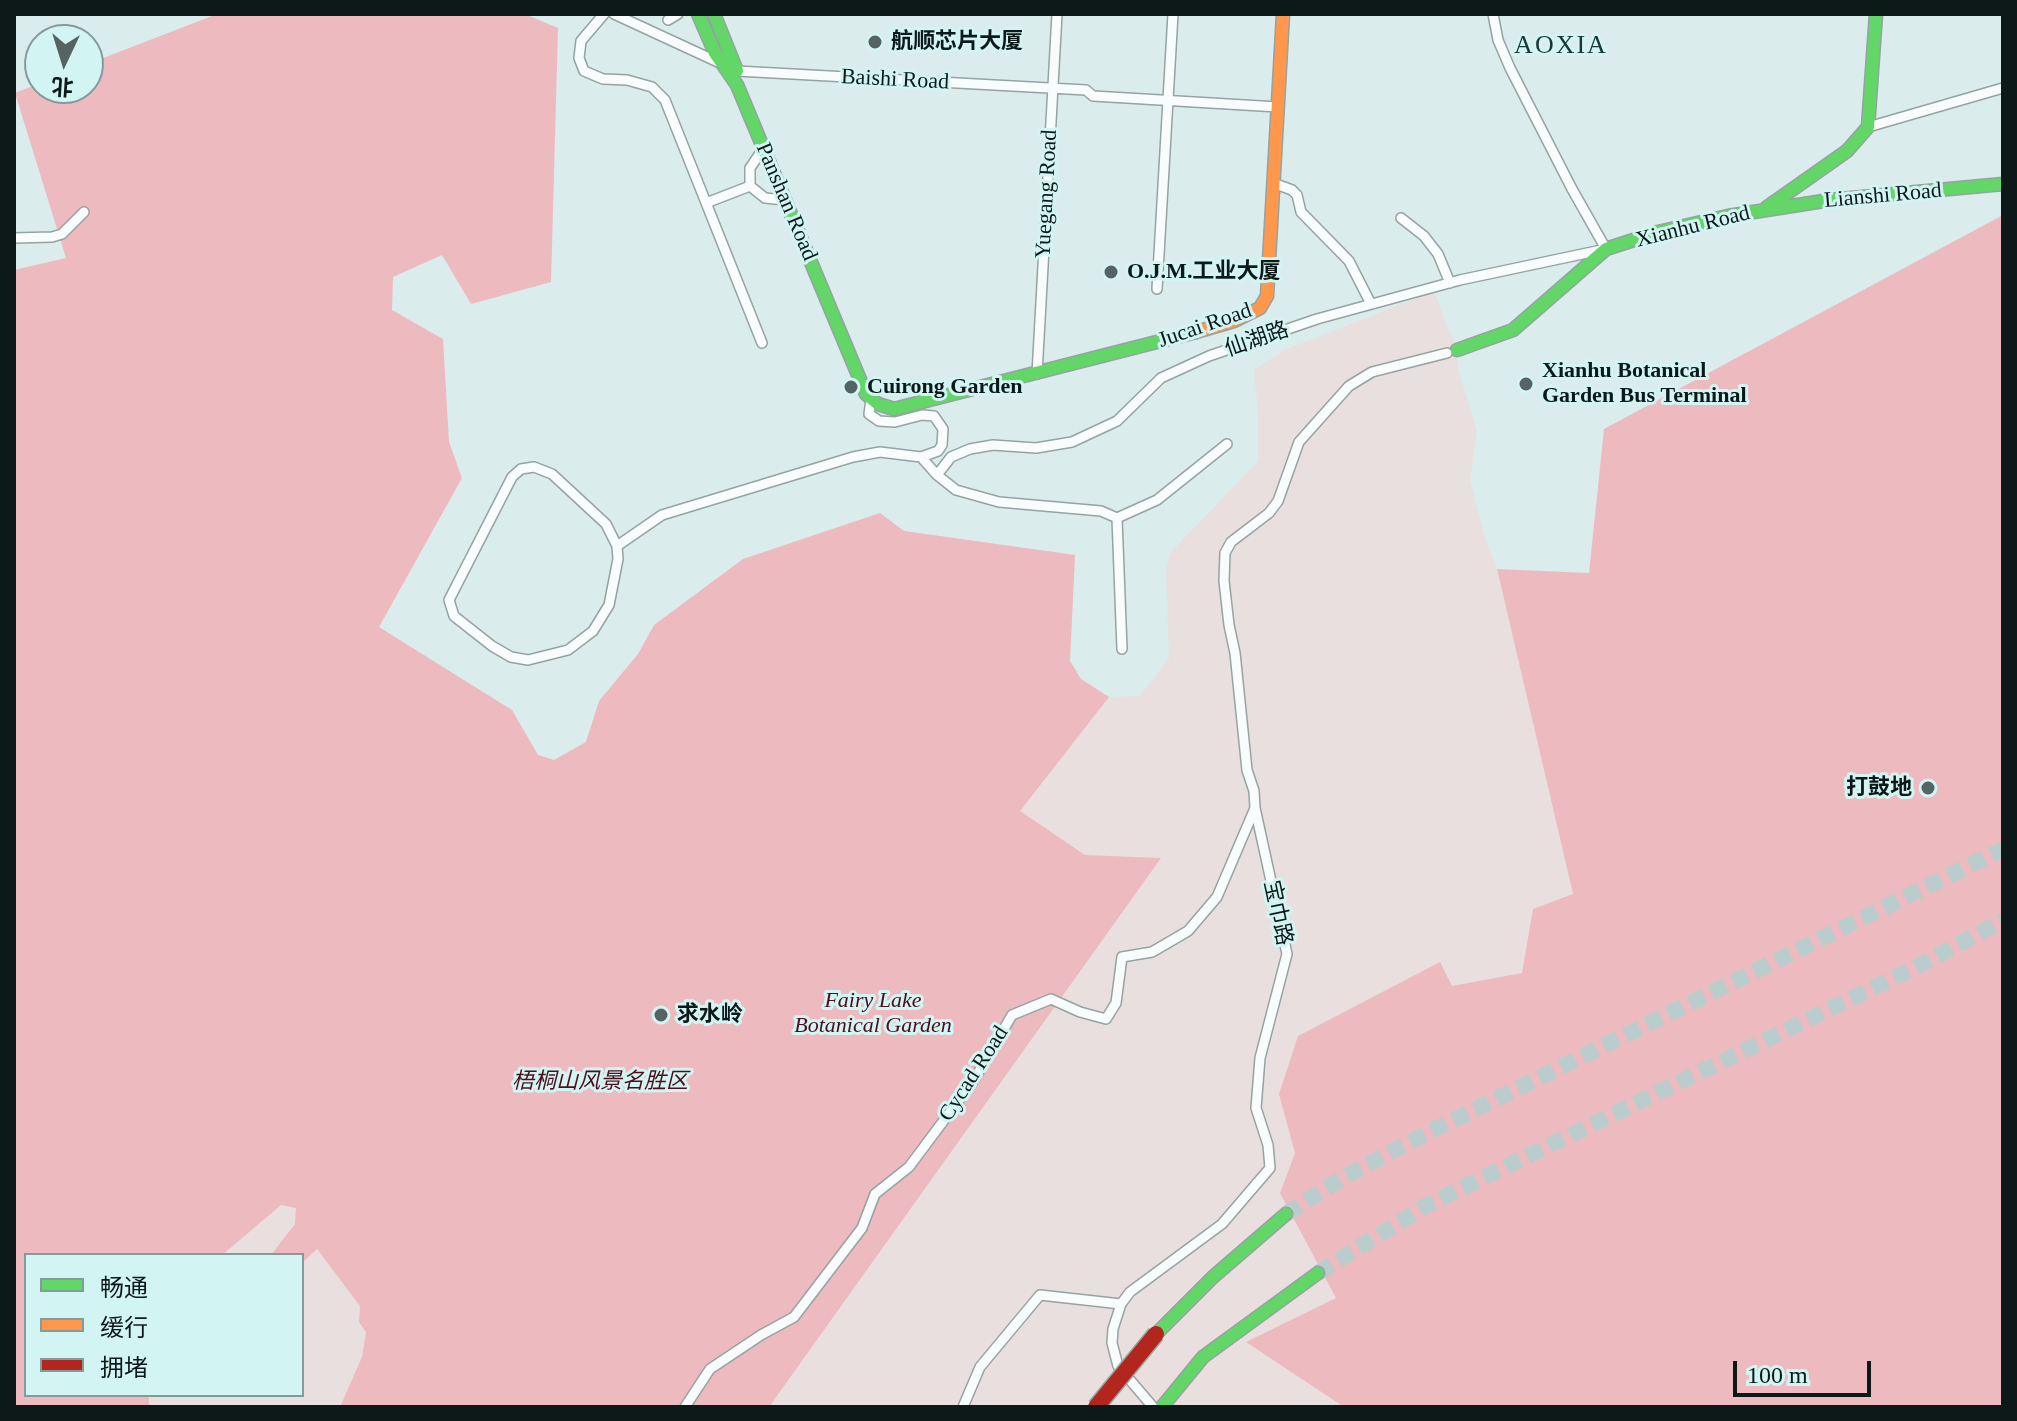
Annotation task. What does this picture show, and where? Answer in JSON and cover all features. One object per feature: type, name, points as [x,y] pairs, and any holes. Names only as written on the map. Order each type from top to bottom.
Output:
[{"type":"main road","name":"Panshan Road","points":[[698,14],[709,42],[730,68]]},
{"type":"main road","name":"Panshan Road","points":[[714,14],[730,68],[868,397]]},
{"type":"main road","name":"Jucai Road","points":[[868,397],[894,409],[1205,330],[1234,321],[1260,308],[1267,296],[1283,14]]},
{"type":"main road","points":[[1868,127],[1876,14]]},
{"type":"main road","name":"Xianhu Road","points":[[1452,351],[1513,330],[1606,249],[1688,224],[1763,210],[1847,151],[1868,127]]},
{"type":"main road","name":"Lianshi Road","points":[[1763,210],[1830,200],[2003,184]]},
{"type":"main road","points":[[1096,1407],[1156,1334],[1213,1277],[1286,1214]]},
{"type":"main road","points":[[1162,1407],[1203,1357],[1318,1273]]},
{"type":"street","points":[[604,14],[581,41],[579,58],[584,71],[603,79],[627,80],[652,87],[665,100],[762,343]]},
{"type":"street","points":[[614,14],[730,68]]},
{"type":"street","points":[[668,20],[678,14]]},
{"type":"street","name":"Yuegang Road","points":[[1037,374],[1057,14]]},
{"type":"street","points":[[1157,289],[1173,14]]},
{"type":"street","points":[[1493,14],[1498,40],[1510,68],[1606,249]]},
{"type":"street","name":"Baishi Road","points":[[730,68],[1086,90],[1093,96],[1278,107]]},
{"type":"street","points":[[1868,127],[2003,88]]},
{"type":"street","points":[[750,186],[750,168],[763,149]]},
{"type":"street","points":[[1273,183],[1297,195],[1301,212],[1349,261],[1371,304]]},
{"type":"street","points":[[706,203],[750,186]]},
{"type":"street","points":[[750,186],[765,198],[785,200]]},
{"type":"street","points":[[14,238],[62,234],[84,212]]},
{"type":"street","points":[[1401,218],[1424,236],[1438,254],[1450,283]]},
{"type":"street","name":"仙湖路","points":[[937,475],[951,457],[970,449],[993,445],[1036,448],[1072,442],[1117,421],[1161,378],[1209,356],[1317,319],[1450,283],[1606,249]]},
{"type":"street","name":"宝巾路","points":[[1121,1304],[1130,1292],[1222,1224],[1270,1168],[1268,1145],[1256,1108],[1260,1058],[1287,954],[1247,770],[1224,581],[1225,553],[1231,542],[1269,513],[1278,501],[1299,442],[1349,386],[1372,372],[1452,351]]},
{"type":"street","points":[[617,546],[662,515],[853,457],[880,452],[921,457],[938,451],[942,445],[943,429],[934,416],[922,415],[895,422],[879,421],[869,414],[868,397]]},
{"type":"street","points":[[921,457],[956,490],[999,502],[1101,511],[1117,518],[1157,500],[1227,444]]},
{"type":"street","points":[[534,467],[552,474],[606,524],[617,546],[617,575],[602,620],[581,642],[560,653],[528,660],[511,657],[492,646],[451,612],[449,600],[453,591],[512,477],[521,469],[534,467]]},
{"type":"street","points":[[1117,518],[1122,649]]},
{"type":"street","name":"Cycad Road","points":[[685,1407],[710,1369],[794,1317],[862,1228],[875,1194],[909,1167],[974,1080],[1012,1015],[1051,999],[1106,1019],[1116,1003],[1122,957],[1152,952],[1188,931],[1217,897],[1255,808]]},
{"type":"street","points":[[963,1407],[980,1367],[1040,1295],[1121,1304],[1112,1343],[1118,1366],[1153,1407]]},
{"type":"green space","name":"梧桐山风景名胜区","points":[[217,14],[525,14],[558,28],[551,282],[471,304],[442,255],[393,277],[392,310],[443,339],[449,442],[462,478],[379,627],[512,710],[538,755],[554,760],[586,742],[599,701],[638,654],[654,625],[743,559],[880,513],[904,531],[1075,555],[1070,661],[1081,679],[1109,697],[1020,811],[1085,855],[1161,858],[769,1407],[340,1407],[362,1357],[366,1332],[359,1322],[360,1306],[317,1249],[304,1261],[304,1253],[273,1253],[295,1224],[296,1208],[281,1205],[224,1253],[24,1253],[24,1397],[149,1397],[149,1407],[14,1407],[14,270],[66,258],[15,93],[24,89],[24,104],[104,104],[104,58]]},
{"type":"green space","points":[[2003,215],[2003,1407],[1344,1407],[1246,1342],[1336,1298],[1280,1193],[1295,1153],[1279,1094],[1298,1036],[1440,962],[1452,986],[1522,973],[1533,909],[1573,894],[1497,569],[1589,573],[1604,429]]},
{"type":"green space","name":"Fairy Lake Botanical Garden","points":[[1434,291],[1453,336],[1459,372],[1477,431],[1470,480],[1484,535],[1497,569],[1573,894],[1383,1407],[14,1407],[14,837],[512,710],[538,755],[554,760],[586,742],[599,701],[638,654],[654,625],[743,559],[880,513],[904,531],[1075,555],[1070,661],[1081,679],[1109,697],[1140,696],[1169,658],[1166,569],[1171,552],[1258,461],[1254,370],[1285,350]]},
{"type":"tunnel","points":[[1286,1214],[1344,1177],[1425,1134],[2003,849]]},
{"type":"tunnel","points":[[1318,1273],[1427,1205],[1922,964],[2003,920]]},
{"type":"traffic: fast","points":[[698,14],[715,53],[737,85],[866,394],[878,404],[894,409],[1196,332]]},
{"type":"traffic: fast","points":[[714,14],[737,71]]},
{"type":"traffic: fast","points":[[1766,208],[1847,151],[1868,127],[1876,14]]},
{"type":"traffic: fast","points":[[1457,350],[1513,330],[1606,249],[1658,232],[1728,216],[1830,200],[2003,184]]},
{"type":"traffic: fast","points":[[1156,1334],[1213,1277],[1286,1214]]},
{"type":"traffic: fast","points":[[1162,1407],[1203,1357],[1318,1273]]},
{"type":"traffic: slow","points":[[1196,332],[1234,321],[1260,308],[1267,296],[1283,14]]},
{"type":"traffic: jam","points":[[1096,1407],[1156,1334]]},
{"type":"place","name":"航顺芯片大厦","points":[[875,42]]},
{"type":"place","name":"O.J.M.工业大厦","points":[[1111,272]]},
{"type":"place","name":"Xianhu Botanical Garden Bus Terminal","points":[[1526,384]]},
{"type":"place","name":"Cuirong Garden","points":[[851,387]]},
{"type":"place","name":"打鼓地","points":[[1928,788]]},
{"type":"place","name":"求水岭","points":[[661,1015]]},
{"type":"district","name":"AOXIA","points":[[1561,46]]}]
